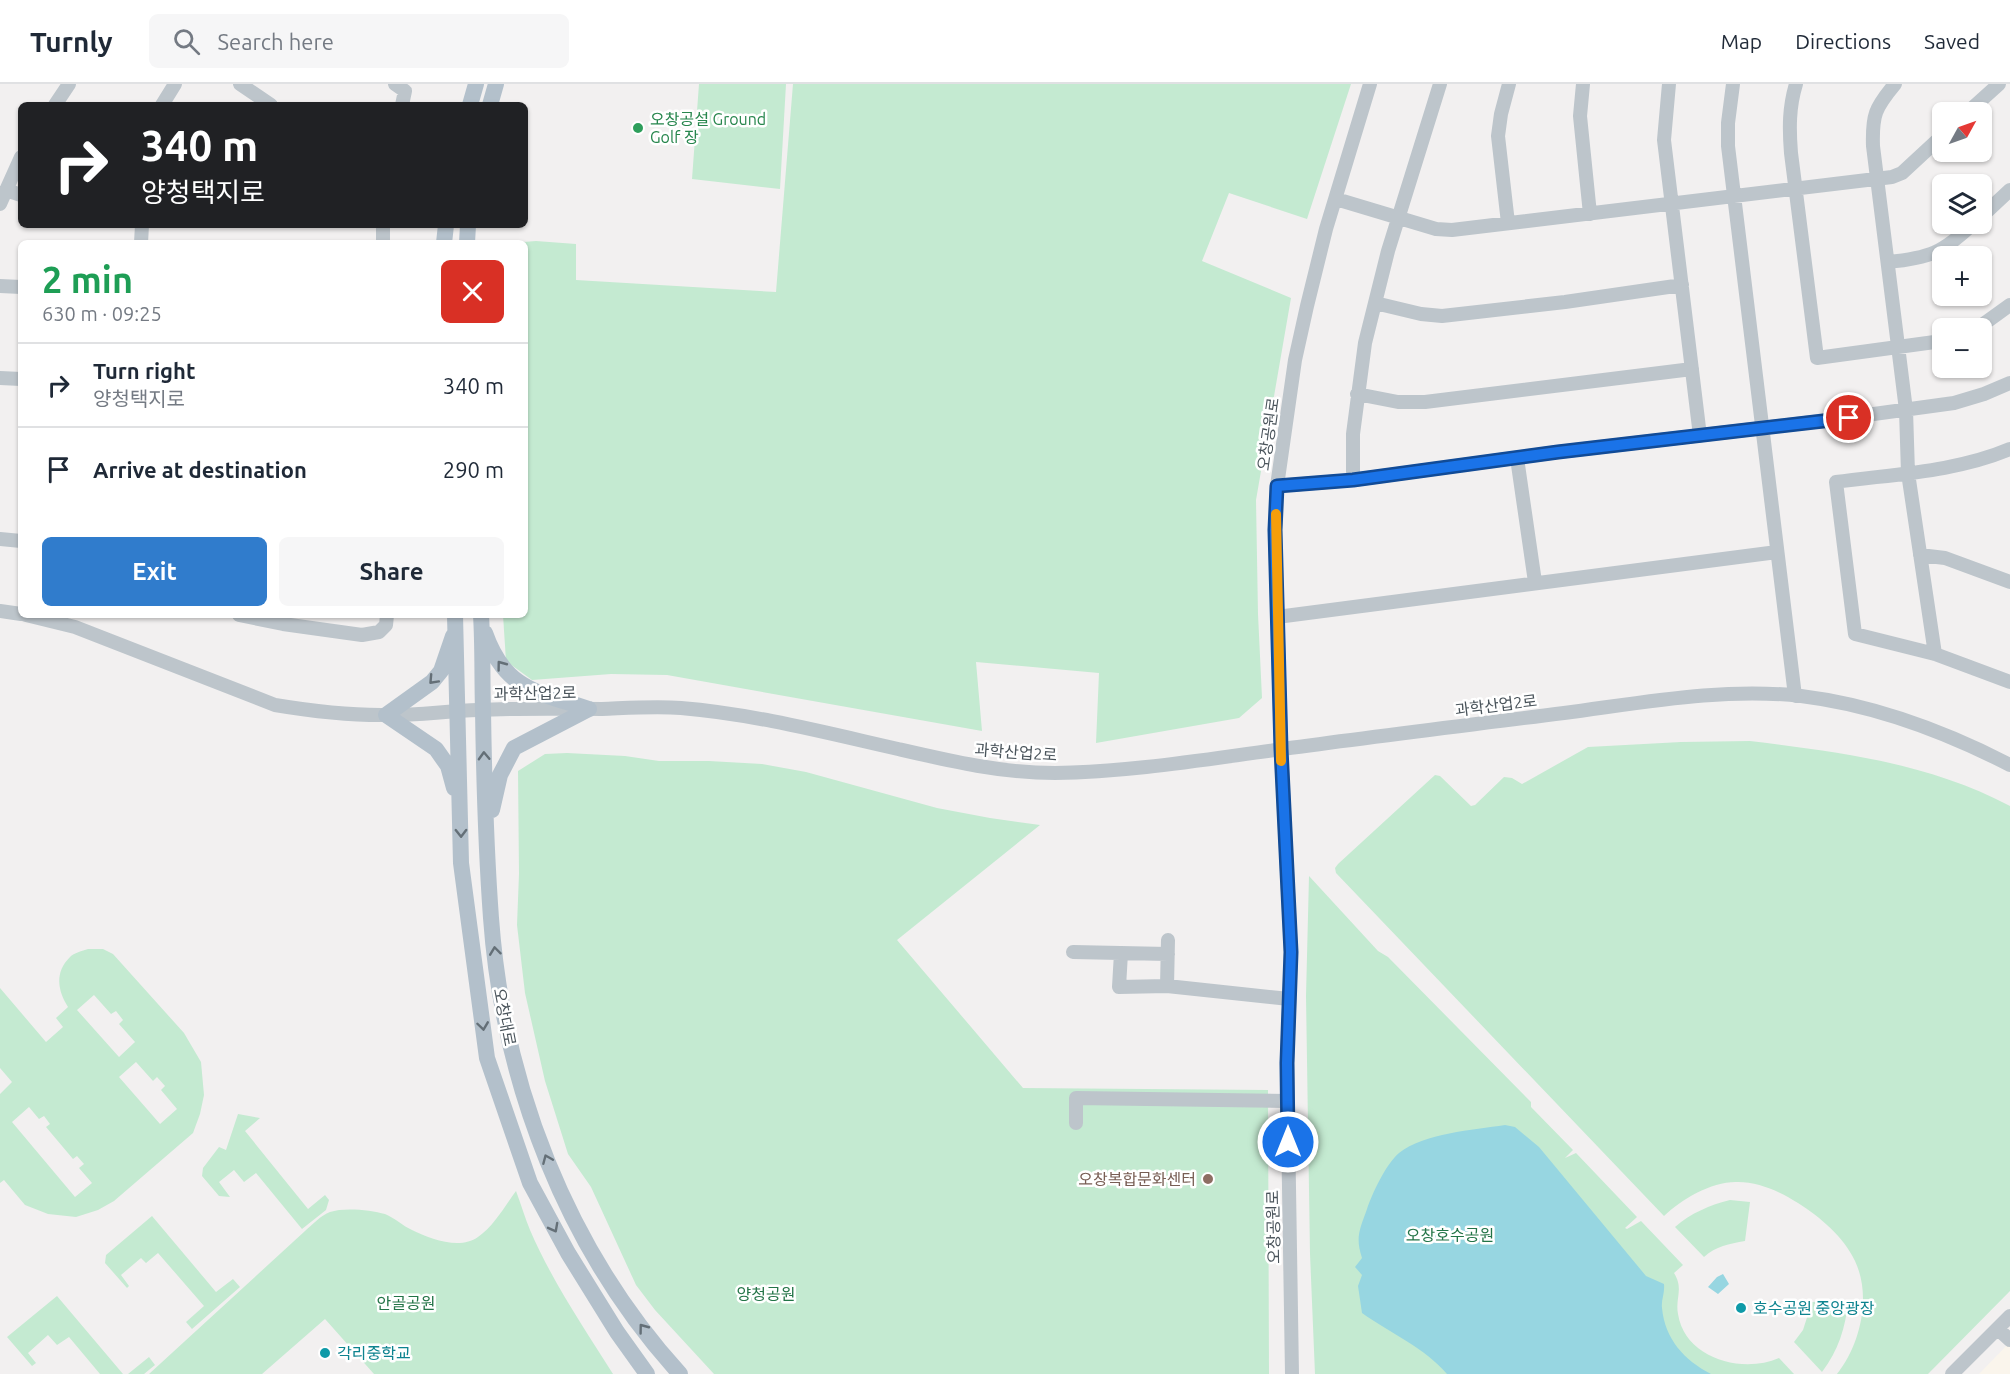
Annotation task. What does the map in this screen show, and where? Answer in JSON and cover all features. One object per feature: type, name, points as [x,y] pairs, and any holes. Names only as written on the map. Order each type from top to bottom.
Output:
[{"type":"main road","points":[[471,102],[476,84]]},
{"type":"main road","points":[[491,102],[496,84]]},
{"type":"main road","points":[[481,618],[492,651],[502,669],[534,691],[589,709]]},
{"type":"main road","name":"오창대로","points":[[481,618],[491,919],[504,1025],[520,1083],[542,1147],[566,1203],[591,1252],[639,1323],[680,1374]]},
{"type":"main road","points":[[456,621],[441,670],[432,682],[386,715],[436,749],[448,766],[460,809]]},
{"type":"main road","name":"오창대로","points":[[456,621],[461,863],[487,1058],[530,1183],[568,1253],[617,1332],[647,1374]]},
{"type":"main road","points":[[487,834],[500,775],[514,748],[589,709]]},
{"type":"street","points":[[57,102],[69,84]]},
{"type":"street","points":[[164,102],[175,84]]},
{"type":"street","points":[[240,84],[262,102]]},
{"type":"street","points":[[395,84],[405,91],[403,102]]},
{"type":"street","name":"오창공원로","points":[[1292,1374],[1288,1101],[1291,952],[1277,617],[1275,530],[1277,486],[1295,360],[1316,265],[1370,84]]},
{"type":"street","points":[[1353,480],[1353,434],[1365,343],[1398,218],[1440,84]]},
{"type":"street","points":[[1509,84],[1498,136],[1509,223]]},
{"type":"street","points":[[1583,84],[1580,116],[1590,214]]},
{"type":"street","points":[[1669,84],[1664,140],[1700,436]]},
{"type":"street","points":[[1733,84],[1728,123],[1728,146],[1795,696]]},
{"type":"street","points":[[1796,84],[1789,123],[1795,189],[1817,358],[1932,343]]},
{"type":"street","points":[[1895,84],[1881,102],[1874,119],[1873,146],[1906,410],[1908,473],[1935,654]]},
{"type":"street","points":[[1979,102],[1999,84]]},
{"type":"street","points":[[1336,199],[1436,229],[1452,230],[1877,178],[1902,173],[1932,145]]},
{"type":"street","points":[[0,204],[18,164]]},
{"type":"street","points":[[6,190],[18,194]]},
{"type":"street","points":[[1992,207],[2010,190]]},
{"type":"street","points":[[1888,262],[1919,259],[1931,255],[1944,249],[1961,234]]},
{"type":"street","points":[[1375,303],[1421,314],[1442,316],[1565,302],[1682,285]]},
{"type":"street","points":[[0,286],[18,287]]},
{"type":"street","points":[[1992,318],[2010,305]]},
{"type":"street","points":[[1357,394],[1398,402],[1425,402],[1692,369]]},
{"type":"street","points":[[0,378],[18,379]]},
{"type":"street","points":[[1277,486],[1353,480],[1906,410],[1954,403],[2010,383]]},
{"type":"street","points":[[2010,449],[1954,466],[1836,482],[1855,634],[1935,654],[2010,682]]},
{"type":"street","points":[[1517,458],[1535,582]]},
{"type":"street","points":[[0,539],[18,541]]},
{"type":"street","points":[[1277,617],[1777,552]]},
{"type":"street","points":[[1920,555],[1946,558],[2010,582]]},
{"type":"street","points":[[0,611],[18,614]]},
{"type":"street","name":"과학산업2로","points":[[44,618],[75,627],[275,705],[344,714],[386,715],[483,710],[680,708],[777,723],[951,762],[1013,771],[1051,773],[1165,766],[1682,698],[1748,694],[1795,696],[1862,708],[1926,726],[1968,743],[2010,765]]},
{"type":"street","points":[[273,618],[296,620],[362,635],[379,632],[386,625],[387,618]]},
{"type":"street","points":[[1073,951],[1121,953],[1168,947],[1167,986]]},
{"type":"street","points":[[1121,953],[1119,987],[1167,986],[1289,999]]},
{"type":"street","points":[[1076,1123],[1076,1098],[1288,1101]]},
{"type":"street","points":[[1953,1374],[2010,1316]]},
{"type":"street","points":[[1998,1329],[2010,1340]]},
{"type":"shaded area","points":[[2010,1342],[2010,1374],[1979,1374]]},
{"type":"green space","points":[[699,84],[786,84],[780,189],[692,179]]},
{"type":"green space","points":[[793,84],[1351,84],[1307,219],[1229,193],[1202,261],[1291,298],[1256,500],[1262,698],[1239,718],[1096,743],[1099,673],[976,662],[982,731],[667,675],[611,674],[532,680],[506,661],[503,618],[528,618],[528,242],[576,244],[576,280],[776,292]]},
{"type":"green space","points":[[1750,741],[1850,755],[1916,769],[1979,791],[2010,806],[2010,1291],[1928,1374],[1837,1374],[1852,1349],[1857,1335],[1863,1305],[1863,1290],[1855,1261],[1845,1244],[1831,1228],[1784,1195],[1770,1188],[1746,1182],[1718,1184],[1698,1192],[1679,1203],[1664,1216],[1336,873],[1335,868],[1338,864],[1435,775],[1440,776],[1471,806],[1475,805],[1504,777],[1512,778],[1522,784],[1588,747]]},
{"type":"green space","name":"양청공원","points":[[545,754],[625,756],[659,761],[762,764],[806,772],[937,808],[1040,825],[897,940],[1023,1088],[1268,1090],[1269,1374],[714,1374],[655,1310],[636,1285],[591,1187],[568,1154],[545,1081],[525,993],[517,925],[518,771]]},
{"type":"green space","name":"오창호수공원","points":[[1309,876],[1378,951],[1388,957],[1531,1102],[1531,1107],[1573,1150],[1565,1158],[1576,1153],[1637,1217],[1625,1228],[1641,1221],[1683,1265],[1674,1273],[1679,1289],[1677,1308],[1683,1329],[1692,1342],[1704,1352],[1733,1363],[1765,1363],[1779,1358],[1794,1374],[1315,1374],[1310,1254],[1306,996]]},
{"type":"green space","points":[[88,949],[103,949],[113,954],[184,1033],[201,1062],[204,1095],[193,1133],[114,1201],[98,1210],[76,1217],[48,1214],[25,1205],[4,1180],[0,1183],[0,1094],[12,1082],[0,1068],[0,988],[46,1042],[63,1027],[56,1018],[68,1007],[59,982],[62,969],[72,956]],"holes":[[[94,995],[111,1014],[116,1011],[123,1020],[119,1024],[135,1042],[119,1057],[77,1010]],[[136,1062],[153,1081],[157,1077],[165,1086],[161,1090],[177,1109],[160,1124],[119,1077]],[[29,1107],[39,1119],[44,1116],[50,1124],[46,1127],[73,1159],[77,1156],[84,1164],[79,1168],[92,1183],[75,1197],[12,1122]]]},
{"type":"green space","points":[[238,1114],[260,1118],[245,1131],[308,1209],[325,1195],[329,1200],[326,1210],[302,1229],[256,1173],[244,1182],[234,1170],[219,1182],[230,1197],[219,1196],[202,1176],[203,1168],[219,1147],[226,1150]]},
{"type":"green space","name":"안골공원","points":[[516,1191],[530,1230],[548,1268],[613,1374],[374,1374],[325,1319],[262,1374],[149,1374],[327,1213],[350,1209],[379,1213],[427,1237],[445,1242],[463,1243],[471,1241],[484,1232],[499,1216]]},
{"type":"green space","points":[[1730,1200],[1750,1202],[1745,1241],[1728,1244],[1704,1257],[1675,1227],[1701,1210]]},
{"type":"green space","points":[[152,1216],[216,1292],[233,1279],[240,1287],[192,1329],[186,1322],[204,1306],[158,1253],[146,1263],[141,1258],[121,1275],[129,1286],[127,1288],[105,1263],[106,1255]]},
{"type":"green space","points":[[57,1296],[123,1374],[100,1374],[69,1337],[57,1345],[48,1335],[28,1353],[36,1363],[32,1366],[7,1337]]},
{"type":"green space","points":[[1848,1301],[1840,1338],[1833,1356],[1822,1372],[1794,1342],[1803,1330],[1812,1302]]},
{"type":"green space","points":[[149,1357],[155,1365],[144,1374],[128,1374]]},
{"type":"water","points":[[1505,1125],[1515,1127],[1539,1147],[1646,1276],[1664,1284],[1662,1308],[1672,1339],[1684,1355],[1711,1374],[1447,1374],[1428,1356],[1362,1313],[1358,1286],[1362,1275],[1355,1267],[1362,1258],[1359,1233],[1372,1195],[1389,1164],[1409,1146],[1422,1141],[1449,1133]]},
{"type":"water","points":[[1723,1274],[1729,1284],[1718,1294],[1708,1287]]},
{"type":"slow traffic","points":[[1276,514],[1281,761]]},
{"type":"place","name":"오창공설 Ground Golf 장","points":[[638,128]]},
{"type":"place","name":"오창복합문화센터","points":[[1208,1179]]},
{"type":"place","name":"호수공원 중앙광장","points":[[1741,1308]]},
{"type":"place","name":"각리중학교","points":[[325,1353]]},
{"type":"route","points":[[1288,1142],[1287,1063],[1291,952],[1281,749],[1275,530],[1277,486],[1353,480],[1558,452],[1849,418]]}]
